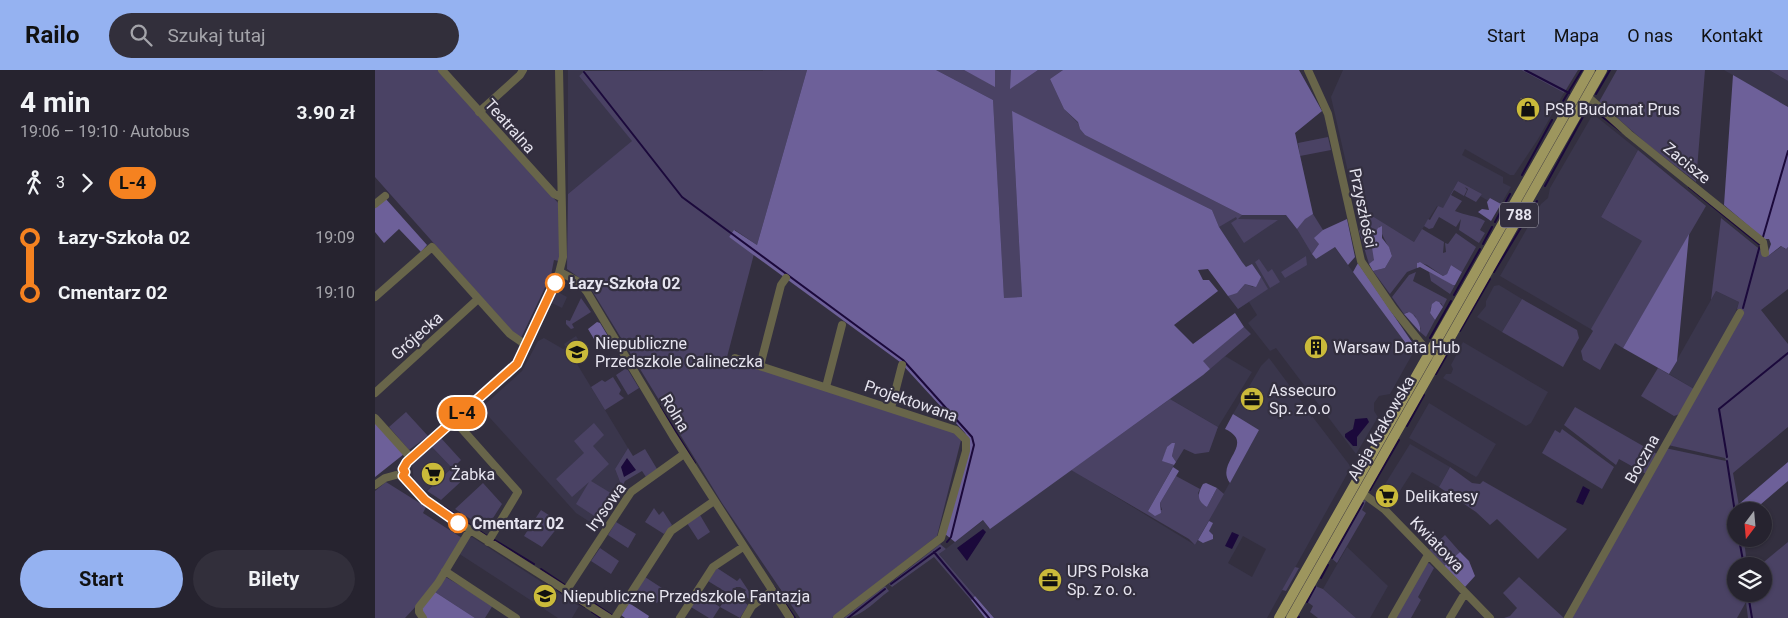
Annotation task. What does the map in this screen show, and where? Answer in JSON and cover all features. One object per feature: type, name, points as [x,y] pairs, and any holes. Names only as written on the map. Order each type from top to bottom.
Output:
[{"type":"main road","name":"Aleja Krakowska","points":[[1291,618],[1362,493],[1432,357],[1590,70]]},
{"type":"main road","name":"Aleja Krakowska","points":[[1279,618],[1602,70]]},
{"type":"street","name":"Teatralna","points":[[442,70],[554,194],[561,197]]},
{"type":"street","points":[[479,112],[520,75],[523,70]]},
{"type":"street","points":[[375,486],[385,478],[401,473],[411,458],[514,367],[560,272],[563,257],[559,70]]},
{"type":"street","name":"Przyszłości","points":[[1308,70],[1328,114],[1361,261],[1386,299],[1432,357]]},
{"type":"street","name":"Zacisze","points":[[1587,96],[1629,134],[1763,242],[1765,253]]},
{"type":"street","points":[[375,204],[385,196]]},
{"type":"street","points":[[375,297],[431,247],[513,337],[526,345]]},
{"type":"street","name":"Rolna","points":[[560,272],[583,287],[714,502],[790,618]]},
{"type":"street","points":[[760,366],[781,285],[786,278]]},
{"type":"street","name":"Grójecka","points":[[375,393],[478,300]]},
{"type":"street","name":"Boczna","points":[[1568,618],[1741,313]]},
{"type":"street","points":[[826,387],[842,325]]},
{"type":"street","name":"Projektowana","points":[[735,358],[956,430],[964,436],[966,451],[941,538],[837,618]]},
{"type":"street","points":[[891,408],[902,365]]},
{"type":"street","points":[[375,418],[411,458]]},
{"type":"street","points":[[454,420],[518,492],[488,542]]},
{"type":"street","name":"Irysowa","points":[[566,591],[631,492],[685,454]]},
{"type":"street","points":[[401,473],[425,500],[609,618]]},
{"type":"street","name":"Kwiatowa","points":[[1362,493],[1384,509],[1489,618]]},
{"type":"street","points":[[615,618],[671,531],[714,502]]},
{"type":"street","points":[[423,618],[419,612],[419,607],[445,571],[470,530]]},
{"type":"street","points":[[680,618],[713,567],[743,547]]},
{"type":"street","points":[[1393,618],[1428,555]]},
{"type":"street","points":[[445,571],[516,618]]},
{"type":"street","points":[[745,618],[753,605],[772,591]]},
{"type":"street","points":[[1450,618],[1465,592]]},
{"type":"shaded area","points":[[375,70],[439,70],[559,204],[559,261],[554,260],[551,275],[521,338],[517,337],[375,177]]},
{"type":"shaded area","points":[[568,70],[585,70],[579,76],[633,141],[568,194]]},
{"type":"shaded area","points":[[807,70],[1299,70],[1322,111],[1295,133],[1314,219],[1413,353],[1390,394],[1379,396],[1374,403],[1374,411],[1378,417],[1356,454],[1276,348],[1270,351],[1248,323],[1257,315],[1249,302],[1238,309],[1208,269],[1165,272],[1149,305],[1210,368],[1225,356],[1252,372],[1218,427],[1170,399],[1072,470],[1195,545],[1259,430],[1233,414],[1261,366],[1269,358],[1307,409],[1306,412],[1311,415],[1311,418],[1312,416],[1351,467],[1267,618],[994,618],[939,554],[984,520],[989,529],[978,439],[905,355],[757,245]],"holes":[[[1243,536],[1266,549],[1252,577],[1228,563]]]},
{"type":"shaded area","points":[[807,70],[757,245],[735,230],[729,237],[754,254],[727,357],[956,433],[961,440],[937,536],[832,618],[800,618],[722,503],[588,284],[567,269],[568,194],[632,141],[579,76],[584,71]]},
{"type":"shaded area","points":[[807,70],[936,70],[993,100],[1004,298],[1022,297],[1012,111],[1212,210],[1219,227],[1242,262],[1246,267],[1252,264],[1261,277],[1256,287],[1245,284],[1237,293],[1228,296],[1208,269],[1198,270],[1203,280],[1209,280],[1218,291],[1174,325],[1193,344],[1235,313],[1244,327],[1203,361],[1210,369],[1203,375],[990,529],[983,520],[955,542],[945,534],[970,443],[965,433],[900,362],[729,237],[734,230],[757,245]]},
{"type":"shaded area","points":[[936,70],[964,70],[995,86],[995,70],[1011,70],[1011,88],[1038,70],[1063,70],[1050,79],[1064,109],[1078,123],[1085,135],[1242,215],[1238,219],[1278,220],[1244,243],[1231,223],[1237,219],[1236,217],[1219,227],[1212,210],[1012,112],[1022,297],[1004,298],[993,100]]},
{"type":"shaded area","points":[[964,70],[995,70],[995,87]]},
{"type":"shaded area","points":[[1011,70],[1038,70],[1010,89]]},
{"type":"shaded area","points":[[1063,70],[1299,70],[1322,111],[1295,133],[1313,214],[1305,219],[1297,229],[1286,215],[1242,215],[1085,135],[1080,129],[1078,122],[1064,109],[1050,79]]},
{"type":"shaded area","points":[[1343,70],[1521,70],[1564,93],[1538,139],[1514,175],[1510,175],[1465,149],[1462,155],[1503,177],[1503,183],[1511,187],[1501,204],[1490,198],[1489,201],[1487,200],[1480,196],[1482,194],[1458,181],[1443,209],[1437,206],[1414,242],[1365,212],[1359,220],[1331,97]]},
{"type":"shaded area","points":[[1521,70],[1578,70],[1564,93]]},
{"type":"shaded area","points":[[1617,70],[1705,70],[1696,182],[1647,144],[1599,102]]},
{"type":"shaded area","points":[[1724,70],[1769,70],[1788,81],[1788,107]]},
{"type":"shaded area","points":[[1769,70],[1788,70],[1788,81]]},
{"type":"shaded area","points":[[1733,75],[1788,107],[1788,247],[1786,249],[1781,246],[1768,256],[1771,244],[1769,239],[1764,239],[1724,205]]},
{"type":"shaded area","points":[[1593,114],[1638,150],[1601,217],[1675,260],[1623,348],[1500,276],[1541,204],[1548,198],[1550,188]]},
{"type":"shaded area","points":[[1328,137],[1331,150],[1300,156],[1298,143]]},
{"type":"shaded area","points":[[1638,150],[1706,206],[1623,348],[1615,343],[1600,370],[1583,360],[1581,351],[1593,331],[1591,329],[1642,241],[1601,217]]},
{"type":"shaded area","points":[[1458,181],[1482,194],[1476,202],[1465,196],[1468,189],[1465,187],[1467,190],[1464,196],[1454,190],[1451,195],[1462,201],[1455,211],[1485,221],[1480,230],[1485,233],[1479,243],[1459,230],[1461,219],[1456,227],[1439,217],[1433,228],[1429,229],[1424,226],[1438,206],[1443,208]]},
{"type":"shaded area","points":[[385,198],[427,245],[421,252],[399,229],[384,243],[375,232],[375,208]]},
{"type":"shaded area","points":[[1490,198],[1501,204],[1491,221],[1478,212],[1482,209],[1489,210],[1487,202]]},
{"type":"shaded area","points":[[1313,214],[1323,230],[1319,244],[1312,254],[1297,229],[1305,218]]},
{"type":"shaded area","points":[[1369,214],[1414,242],[1422,229],[1444,242],[1443,253],[1446,252],[1445,243],[1448,244],[1456,233],[1476,247],[1462,272],[1451,265],[1447,274],[1443,276],[1427,265],[1418,262],[1417,268],[1407,272],[1390,294],[1373,271],[1385,268],[1392,256],[1380,226],[1371,244],[1375,255],[1373,263],[1369,264],[1359,231]]},
{"type":"shaded area","points":[[1721,218],[1768,256],[1782,246],[1785,249],[1788,247],[1788,289],[1761,310],[1788,344],[1788,427],[1733,473],[1738,502],[1727,502],[1727,548],[1745,548],[1746,557],[1727,557],[1727,602],[1746,602],[1737,618],[1570,618],[1665,448],[1726,461],[1725,458],[1668,445],[1744,312],[1737,309],[1739,302],[1716,291],[1711,300]]},
{"type":"shaded area","points":[[1347,219],[1355,257],[1348,265],[1335,247],[1316,259],[1312,254],[1319,244],[1314,238],[1323,230]]},
{"type":"shaded area","points":[[1382,226],[1382,238],[1389,247],[1392,256],[1385,268],[1373,271],[1369,264],[1374,260],[1371,241],[1378,228]]},
{"type":"shaded area","points":[[1689,234],[1677,361],[1669,374],[1623,348]]},
{"type":"shaded area","points":[[1306,256],[1307,265],[1285,278],[1281,272]]},
{"type":"shaded area","points":[[1259,259],[1268,272],[1272,269],[1280,282],[1270,288],[1255,262]]},
{"type":"shaded area","points":[[1420,262],[1443,276],[1447,274],[1451,265],[1462,272],[1455,285],[1453,285],[1420,267],[1417,268],[1417,263]]},
{"type":"shaded area","points":[[1358,263],[1416,348],[1413,353],[1353,272]]},
{"type":"shaded area","points":[[1416,272],[1413,281],[1447,299],[1443,307],[1441,303],[1431,307],[1430,313],[1435,320],[1426,337],[1420,332],[1421,329],[1415,316],[1408,312],[1404,314],[1392,297],[1409,275]]},
{"type":"shaded area","points":[[1429,272],[1455,285],[1450,294],[1431,281]]},
{"type":"shaded area","points":[[1261,277],[1268,289],[1238,309],[1228,296],[1240,290],[1245,284],[1253,287]]},
{"type":"shaded area","points":[[1499,285],[1522,299],[1502,332],[1477,317],[1486,306],[1486,301],[1494,286]]},
{"type":"shaded area","points":[[556,291],[567,297],[562,308],[550,302]]},
{"type":"shaded area","points":[[1716,291],[1739,302],[1733,319],[1694,389],[1669,374]]},
{"type":"shaded area","points":[[581,298],[591,312],[572,324],[574,328],[571,329],[566,324],[566,320],[570,321]]},
{"type":"shaded area","points":[[1522,299],[1577,330],[1579,338],[1563,367],[1502,332]]},
{"type":"shaded area","points":[[1436,301],[1443,307],[1435,320],[1430,313],[1432,304]]},
{"type":"shaded area","points":[[1409,312],[1417,320],[1420,332],[1404,314]]},
{"type":"shaded area","points":[[597,322],[600,323],[611,341],[600,349],[588,329]]},
{"type":"shaded area","points":[[1244,327],[1251,334],[1210,369],[1202,361]]},
{"type":"shaded area","points":[[576,336],[588,356],[577,364],[628,448],[615,469],[622,487],[596,526],[576,513],[481,408],[522,371],[538,341],[544,338],[563,349],[566,348],[564,344]]},
{"type":"shaded area","points":[[1463,342],[1548,392],[1531,423],[1526,426],[1443,378],[1446,374],[1451,374],[1453,369],[1451,365]]},
{"type":"shaded area","points":[[1658,368],[1694,389],[1680,414],[1674,416],[1641,396]]},
{"type":"shaded area","points":[[625,369],[628,370],[639,388],[628,395],[616,375]]},
{"type":"shaded area","points":[[613,377],[621,390],[619,394],[624,398],[605,410],[591,387],[602,380],[605,382]]},
{"type":"shaded area","points":[[1170,399],[1218,427],[1209,452],[1195,454],[1184,449],[1176,462],[1172,456],[1174,447],[1167,447],[1163,461],[1174,465],[1148,511],[1162,510],[1160,503],[1176,476],[1200,489],[1198,493],[1207,507],[1217,488],[1224,494],[1195,545],[1189,539],[1071,470]]},
{"type":"shaded area","points":[[1429,403],[1496,444],[1476,477],[1409,438]]},
{"type":"shaded area","points":[[1575,407],[1657,454],[1646,474],[1619,459],[1616,465],[1564,425]]},
{"type":"shaded area","points":[[406,412],[428,436],[409,450],[389,427]]},
{"type":"shaded area","points":[[1233,414],[1259,430],[1230,483],[1227,468],[1237,441],[1234,435],[1225,429]]},
{"type":"shaded area","points":[[1367,418],[1369,422],[1357,437],[1357,446],[1353,446],[1345,437],[1345,434],[1353,429],[1355,419]]},
{"type":"shaded area","points":[[375,421],[404,454],[375,477]]},
{"type":"shaded area","points":[[594,423],[604,435],[593,446],[609,464],[591,481],[614,495],[599,519],[576,504],[589,482],[572,497],[556,479],[584,453],[574,441]]},
{"type":"shaded area","points":[[1562,429],[1614,467],[1602,489],[1542,453],[1555,430],[1560,433]]},
{"type":"shaded area","points":[[441,438],[461,460],[457,464],[467,476],[441,500],[427,491],[452,468],[431,446]]},
{"type":"shaded area","points":[[1175,443],[1172,456],[1176,462],[1174,465],[1162,461],[1167,447]]},
{"type":"shaded area","points":[[1410,444],[1450,467],[1439,487],[1412,472],[1389,508],[1377,497]]},
{"type":"shaded area","points":[[431,446],[452,468],[426,491],[414,483],[412,463]]},
{"type":"shaded area","points":[[628,448],[633,456],[645,449],[657,469],[646,477],[642,471],[625,481],[622,487],[615,469]]},
{"type":"shaded area","points":[[627,458],[636,470],[624,477],[621,467]]},
{"type":"shaded area","points":[[1788,462],[1788,481],[1764,502],[1741,502]]},
{"type":"shaded area","points":[[1173,467],[1179,471],[1160,503],[1161,513],[1155,516],[1148,511]]},
{"type":"shaded area","points":[[1450,467],[1472,483],[1480,484],[1483,481],[1567,529],[1538,559],[1497,519],[1490,525],[1476,512],[1439,487]]},
{"type":"shaded area","points":[[386,482],[426,507],[423,513],[462,538],[432,589],[405,618],[375,618],[375,491]]},
{"type":"shaded area","points":[[483,483],[502,504],[486,529],[455,509]]},
{"type":"shaded area","points":[[1206,483],[1217,488],[1207,507],[1201,502],[1199,497],[1203,484]]},
{"type":"shaded area","points":[[1583,486],[1590,490],[1583,505],[1576,502]]},
{"type":"shaded area","points":[[1364,500],[1366,501],[1362,510],[1366,513],[1337,563],[1331,558]]},
{"type":"shaded area","points":[[654,508],[659,515],[663,511],[672,525],[664,534],[645,522]]},
{"type":"shaded area","points":[[541,510],[561,523],[542,547],[524,536]]},
{"type":"shaded area","points":[[700,515],[710,532],[698,540],[687,523]]},
{"type":"shaded area","points":[[1209,521],[1213,523],[1209,531],[1213,535],[1213,539],[1203,543],[1198,540]]},
{"type":"shaded area","points":[[616,522],[636,534],[628,548],[608,535]]},
{"type":"shaded area","points":[[983,529],[986,532],[967,561],[957,548]]},
{"type":"shaded area","points":[[1232,532],[1239,535],[1232,549],[1225,546]]},
{"type":"shaded area","points":[[1445,535],[1460,552],[1444,566],[1429,550]]},
{"type":"shaded area","points":[[472,537],[579,606],[572,618],[558,618],[458,553],[467,538]]},
{"type":"shaded area","points":[[1788,542],[1788,618],[1748,618],[1746,602],[1772,602],[1772,557],[1770,557]]},
{"type":"shaded area","points":[[940,544],[946,549],[939,554],[975,596],[971,600],[934,557],[892,587],[889,584]]},
{"type":"shaded area","points":[[1347,547],[1388,586],[1370,618],[1356,618],[1323,589]]},
{"type":"shaded area","points":[[600,548],[619,561],[611,574],[591,561]]},
{"type":"shaded area","points":[[1460,552],[1469,561],[1475,576],[1465,587],[1444,566]]},
{"type":"shaded area","points":[[1429,563],[1434,568],[1418,597],[1421,600],[1411,618],[1395,618],[1426,564]]},
{"type":"shaded area","points":[[1295,567],[1299,568],[1286,591],[1282,590]]},
{"type":"shaded area","points":[[717,568],[737,581],[740,578],[754,599],[752,601],[743,595],[746,590],[736,587],[732,594],[748,605],[740,618],[720,607],[729,594],[708,581]]},
{"type":"shaded area","points":[[444,576],[493,605],[485,618],[475,618],[435,592]]},
{"type":"shaded area","points":[[645,577],[665,590],[657,603],[637,590]]},
{"type":"shaded area","points":[[1519,577],[1564,618],[1504,618],[1510,616],[1517,608],[1503,593]]},
{"type":"shaded area","points":[[885,586],[889,591],[868,608],[856,615],[844,618]]},
{"type":"shaded area","points":[[1315,586],[1323,589],[1356,618],[1318,618],[1310,612],[1313,606],[1306,601]]},
{"type":"shaded area","points":[[435,592],[475,618],[426,618],[422,612],[422,607]]},
{"type":"shaded area","points":[[700,594],[720,607],[713,618],[709,618],[691,607]]},
{"type":"shaded area","points":[[975,596],[994,618],[985,618],[971,600]]},
{"type":"shaded area","points":[[629,603],[649,616],[648,618],[625,618],[621,615]]},
{"type":"waterway","points":[[1525,70],[1569,93]]},
{"type":"waterway","points":[[1557,111],[1582,70]]},
{"type":"waterway","points":[[1596,94],[1610,70]]},
{"type":"waterway","points":[[584,72],[682,197],[903,360],[972,437],[974,445],[951,537],[947,542]]},
{"type":"waterway","points":[[1545,186],[1590,104]]},
{"type":"waterway","points":[[1596,112],[1622,132]]},
{"type":"waterway","points":[[1522,175],[1552,120]]},
{"type":"waterway","points":[[1763,237],[1788,151]]},
{"type":"waterway","points":[[1689,187],[1760,245],[1743,308]]},
{"type":"waterway","points":[[1495,222],[1510,194]]},
{"type":"waterway","points":[[1494,272],[1537,201]]},
{"type":"waterway","points":[[1483,244],[1492,227]]},
{"type":"waterway","points":[[1454,295],[1480,249]]},
{"type":"waterway","points":[[1460,331],[1490,279]]},
{"type":"waterway","points":[[1430,338],[1451,301]]},
{"type":"waterway","points":[[1436,374],[1454,342]]},
{"type":"waterway","points":[[1727,457],[1719,409],[1788,353]]},
{"type":"waterway","points":[[1407,426],[1424,395]]},
{"type":"waterway","points":[[660,407],[695,463]]},
{"type":"waterway","points":[[1370,490],[1399,440]]},
{"type":"waterway","points":[[1727,461],[1733,502]]},
{"type":"waterway","points":[[434,501],[440,505]]},
{"type":"waterway","points":[[1332,558],[1363,503]]},
{"type":"waterway","points":[[444,507],[487,536]]},
{"type":"waterway","points":[[493,539],[534,564]]},
{"type":"waterway","points":[[891,584],[940,548]]},
{"type":"waterway","points":[[1741,548],[1742,557]]},
{"type":"waterway","points":[[934,552],[989,618]]},
{"type":"waterway","points":[[1321,578],[1328,565]]},
{"type":"waterway","points":[[541,569],[565,585]]},
{"type":"waterway","points":[[545,581],[567,596]]},
{"type":"waterway","points":[[774,587],[795,618]]},
{"type":"waterway","points":[[1307,602],[1315,587]]},
{"type":"waterway","points":[[571,588],[613,616]]},
{"type":"waterway","points":[[848,618],[885,589]]},
{"type":"waterway","points":[[575,601],[585,607]]},
{"type":"waterway","points":[[1749,602],[1752,618]]},
{"type":"waterway","points":[[592,612],[601,618]]},
{"type":"bus line","name":"L-4","points":[[458,523],[425,500],[403,476],[405,475],[405,470],[403,469],[407,462],[433,438],[517,364],[523,354],[537,317],[555,283]]},
{"type":"place","name":"PSB Budomat Prus","points":[[1528,109]]},
{"type":"place","name":"Łazy-Szkoła 02","points":[[555,283]]},
{"type":"place","name":"Warsaw Data Hub","points":[[1316,347]]},
{"type":"place","name":"Niepubliczne Przedszkole Calineczka","points":[[577,352]]},
{"type":"place","name":"Assecuro Sp. z.o.o","points":[[1252,399]]},
{"type":"place","name":"Żabka","points":[[433,474]]},
{"type":"place","name":"Delikatesy","points":[[1387,496]]},
{"type":"place","name":"Cmentarz 02","points":[[458,523]]},
{"type":"place","name":"UPS Polska Sp. z o. o.","points":[[1050,580]]},
{"type":"place","name":"Niepubliczne Przedszkole Fantazja","points":[[545,596]]}]
